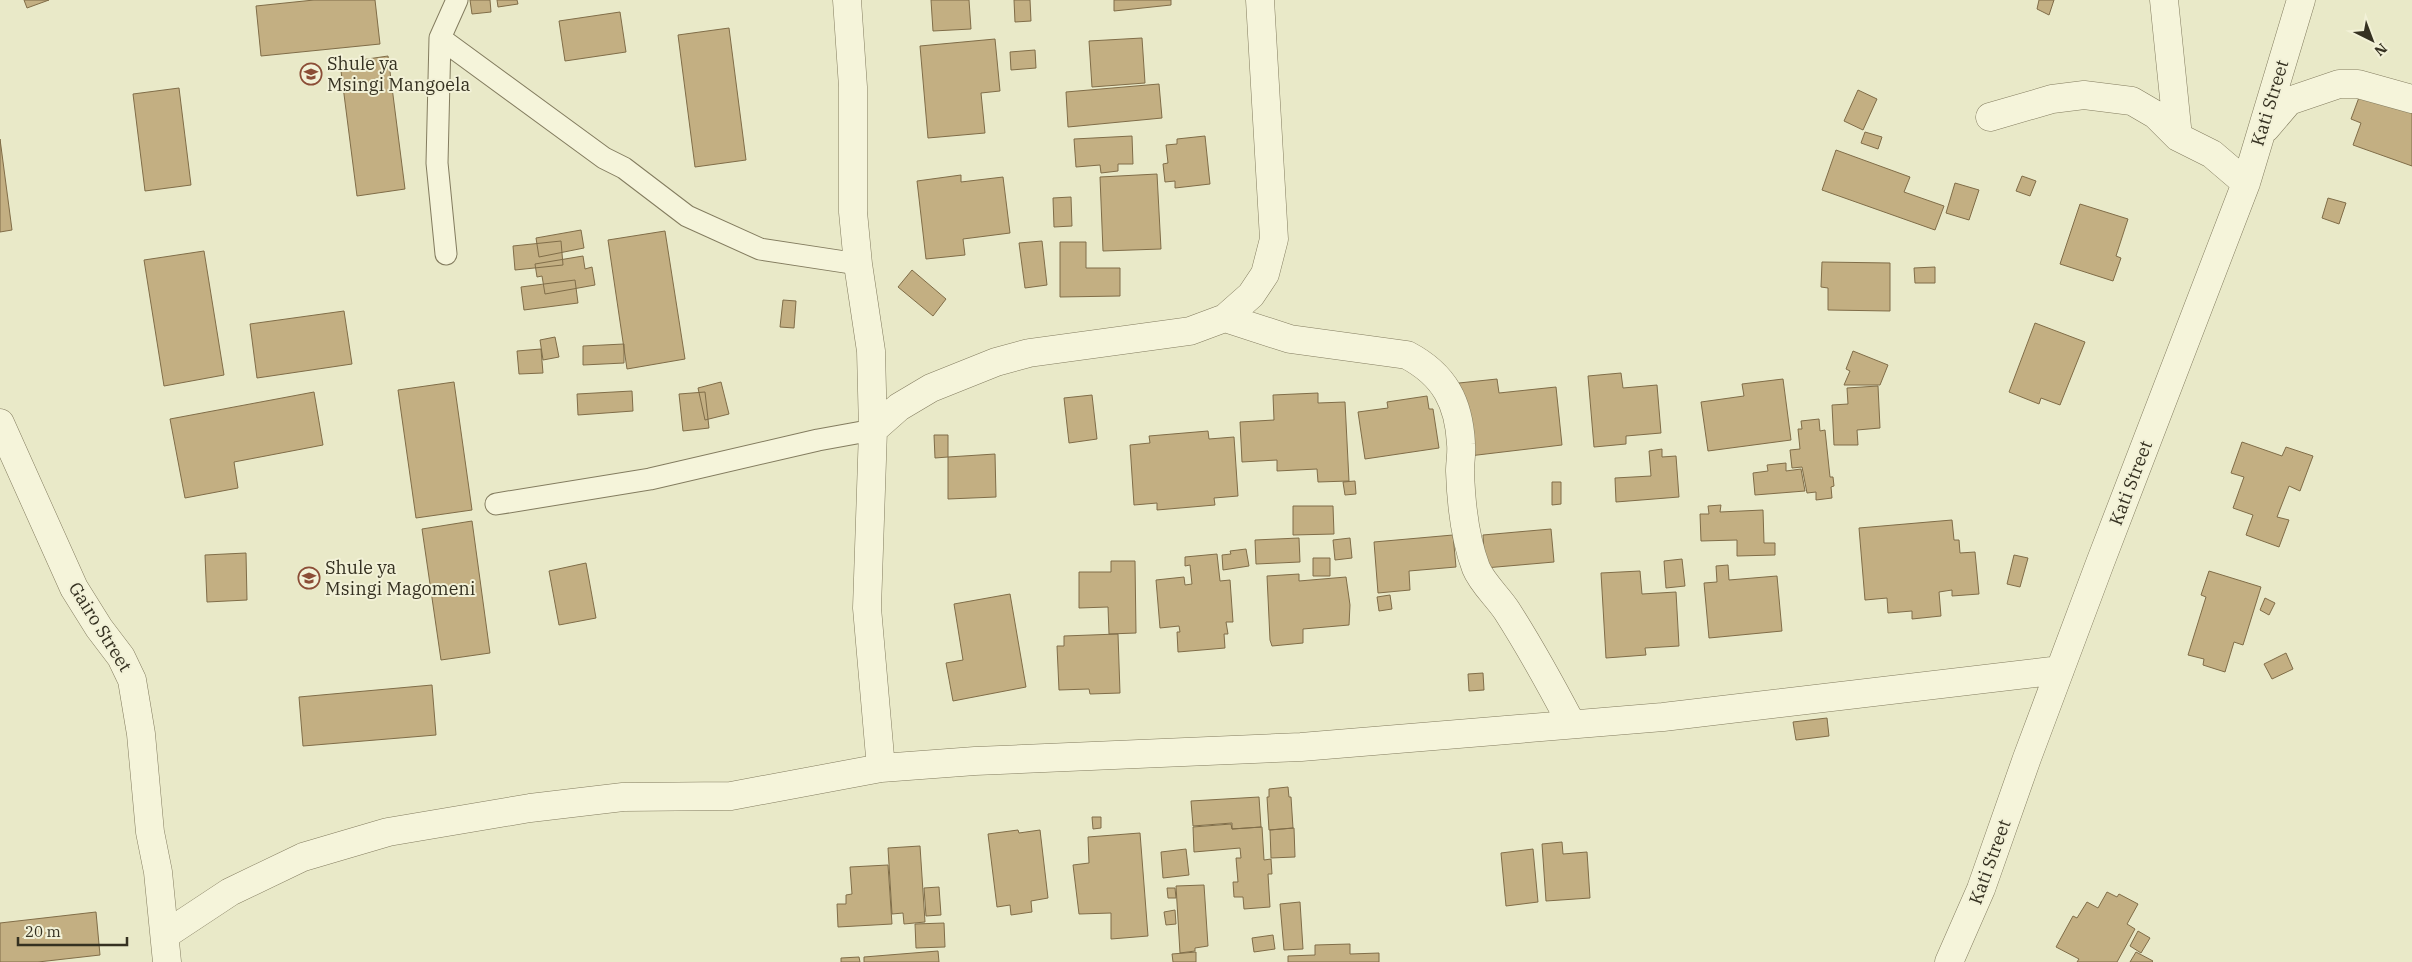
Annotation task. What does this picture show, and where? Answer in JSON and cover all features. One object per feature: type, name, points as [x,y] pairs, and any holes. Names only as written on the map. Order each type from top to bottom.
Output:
[{"type":"street","points":[[847,0],[854,86],[853,212],[858,264],[871,352],[873,430],[867,608],[881,768]]},
{"type":"street","points":[[873,430],[899,407],[931,388],[996,362],[1029,353],[1190,331],[1225,318],[1251,295],[1265,274],[1274,238],[1260,0]]},
{"type":"street","points":[[2164,0],[2178,137]]},
{"type":"street","name":"Kati Street","points":[[1949,962],[1981,890],[2060,670],[2246,183],[2301,0]]},
{"type":"street","points":[[2261,135],[2289,101],[2338,84],[2358,84],[2412,99]]},
{"type":"street","points":[[1990,117],[2052,99],[2084,95],[2132,100],[2156,115],[2178,137],[2212,154],[2246,183]]},
{"type":"street","points":[[1225,318],[1264,333],[1290,339],[1407,355],[1418,361],[1438,379],[1450,394],[1459,417],[1465,515],[1476,570],[1502,604],[1528,644],[1572,723]]},
{"type":"street","name":"Gairo Street","points":[[0,423],[74,588],[99,628],[121,657],[132,680],[141,734],[150,832],[158,872],[167,962]]},
{"type":"street","points":[[165,935],[230,892],[303,857],[388,832],[530,808],[623,797],[731,796],[881,768],[975,761],[1301,746],[1663,716],[2060,670]]},
{"type":"lane","points":[[446,254],[437,163],[440,38],[457,0]]},
{"type":"lane","points":[[440,38],[604,158],[624,168],[687,216],[760,249],[858,264]]},
{"type":"lane","points":[[496,504],[650,479],[818,440],[873,430]]},
{"type":"building","points":[[24,0],[49,0],[27,8]]},
{"type":"building","points":[[314,0],[375,0],[380,44],[261,56],[256,6]]},
{"type":"building","points":[[470,0],[490,0],[491,12],[472,14]]},
{"type":"building","points":[[497,0],[517,0],[518,4],[498,7]]},
{"type":"building","points":[[931,0],[969,0],[971,29],[933,31]]},
{"type":"building","points":[[1014,0],[1030,0],[1031,21],[1015,22]]},
{"type":"building","points":[[1114,0],[1171,0],[1171,5],[1114,11]]},
{"type":"building","points":[[2039,0],[2054,0],[2049,15],[2037,9]]},
{"type":"building","points":[[620,12],[626,52],[565,61],[559,21]]},
{"type":"building","points":[[729,28],[746,160],[695,167],[678,35]]},
{"type":"building","points":[[1142,38],[1145,83],[1092,87],[1089,41]]},
{"type":"building","points":[[995,39],[1000,91],[981,93],[985,133],[928,138],[920,46]]},
{"type":"building","points":[[1035,50],[1036,68],[1011,70],[1010,52]]},
{"type":"building","points":[[388,56],[405,189],[357,196],[340,63]]},
{"type":"building","points":[[1159,84],[1162,118],[1068,127],[1066,92]]},
{"type":"building","points":[[179,88],[191,185],[145,191],[133,94]]},
{"type":"building","points":[[1858,90],[1877,99],[1863,130],[1844,121]]},
{"type":"building","points":[[2361,92],[2412,110],[2412,166],[2353,145],[2361,123],[2351,119]]},
{"type":"building","points":[[1865,132],[1882,137],[1878,149],[1861,143]]},
{"type":"building","points":[[1132,136],[1133,164],[1118,164],[1118,171],[1101,173],[1100,165],[1076,167],[1074,139]]},
{"type":"building","points":[[1205,136],[1210,184],[1175,188],[1175,181],[1165,182],[1163,164],[1168,163],[1166,145],[1177,144],[1177,139]]},
{"type":"building","points":[[0,139],[12,230],[0,232]]},
{"type":"building","points":[[1836,150],[1910,177],[1904,192],[1944,206],[1935,230],[1822,190]]},
{"type":"building","points":[[1157,174],[1161,249],[1103,251],[1100,177]]},
{"type":"building","points":[[961,175],[961,182],[1003,177],[1010,233],[963,239],[965,255],[926,259],[917,181]]},
{"type":"building","points":[[2022,176],[2036,181],[2030,196],[2016,191]]},
{"type":"building","points":[[1955,183],[1979,190],[1969,220],[1946,213]]},
{"type":"building","points":[[1071,197],[1072,226],[1054,227],[1053,198]]},
{"type":"building","points":[[2328,198],[2346,203],[2339,224],[2322,218]]},
{"type":"building","points":[[2080,204],[2128,219],[2116,256],[2121,258],[2113,281],[2060,264]]},
{"type":"building","points":[[581,230],[584,248],[539,257],[536,238]]},
{"type":"building","points":[[665,231],[685,359],[627,369],[608,240]]},
{"type":"building","points":[[561,241],[563,265],[515,270],[513,246]]},
{"type":"building","points":[[1042,241],[1047,285],[1025,288],[1019,243]]},
{"type":"building","points":[[1060,242],[1086,242],[1086,268],[1120,268],[1120,296],[1060,297]]},
{"type":"building","points":[[204,251],[224,375],[164,386],[144,260]]},
{"type":"building","points":[[583,256],[585,269],[592,267],[595,285],[545,294],[542,276],[537,277],[535,264]]},
{"type":"building","points":[[1822,262],[1890,263],[1890,311],[1828,310],[1828,288],[1821,287]]},
{"type":"building","points":[[1935,267],[1935,283],[1915,283],[1914,268]]},
{"type":"building","points":[[912,270],[946,299],[933,316],[898,287]]},
{"type":"building","points":[[575,280],[578,303],[524,310],[521,287]]},
{"type":"building","points":[[783,300],[796,301],[794,328],[780,327]]},
{"type":"building","points":[[344,311],[352,364],[257,378],[250,324]]},
{"type":"building","points":[[2035,323],[2085,342],[2060,405],[2041,398],[2039,404],[2009,392]]},
{"type":"building","points":[[555,337],[559,357],[543,360],[540,340]]},
{"type":"building","points":[[624,344],[624,363],[583,365],[583,346]]},
{"type":"building","points":[[541,349],[543,373],[519,374],[517,351]]},
{"type":"building","points":[[1853,351],[1888,365],[1880,385],[1844,385],[1850,371],[1846,369]]},
{"type":"building","points":[[1621,373],[1623,388],[1657,385],[1661,433],[1626,436],[1626,444],[1594,447],[1588,376]]},
{"type":"building","points":[[1497,379],[1499,393],[1556,387],[1562,445],[1469,456],[1459,383]]},
{"type":"building","points":[[1783,379],[1791,440],[1708,451],[1701,402],[1744,396],[1742,384]]},
{"type":"building","points":[[454,382],[472,510],[416,518],[398,390]]},
{"type":"building","points":[[721,382],[729,414],[705,420],[698,388]]},
{"type":"building","points":[[1878,386],[1880,428],[1857,430],[1858,445],[1834,445],[1832,405],[1848,404],[1847,388]]},
{"type":"building","points":[[632,391],[633,411],[578,415],[577,394]]},
{"type":"building","points":[[314,392],[323,445],[234,462],[238,488],[185,498],[170,419]]},
{"type":"building","points":[[705,392],[709,428],[683,431],[679,394]]},
{"type":"building","points":[[1318,393],[1318,403],[1345,402],[1349,481],[1318,482],[1317,469],[1277,471],[1277,460],[1242,462],[1240,422],[1274,420],[1273,395]]},
{"type":"building","points":[[1092,395],[1097,439],[1069,443],[1064,398]]},
{"type":"building","points":[[1427,396],[1429,409],[1433,409],[1439,448],[1365,459],[1358,412],[1388,408],[1387,402]]},
{"type":"building","points":[[1819,419],[1820,431],[1825,430],[1830,477],[1833,477],[1834,486],[1831,487],[1832,498],[1816,500],[1816,492],[1807,493],[1802,467],[1792,468],[1790,450],[1800,449],[1798,429],[1802,429],[1801,421]]},
{"type":"building","points":[[1208,431],[1209,439],[1234,437],[1238,496],[1214,498],[1215,505],[1157,510],[1157,503],[1134,505],[1130,445],[1150,443],[1149,436]]},
{"type":"building","points":[[934,435],[948,435],[948,457],[935,458]]},
{"type":"building","points":[[2242,442],[2282,456],[2286,447],[2313,456],[2300,491],[2289,486],[2277,517],[2289,520],[2279,547],[2246,535],[2253,515],[2233,508],[2244,477],[2231,473]]},
{"type":"building","points":[[1662,449],[1662,457],[1676,456],[1679,497],[1616,502],[1615,478],[1651,476],[1649,451]]},
{"type":"building","points":[[995,454],[996,497],[948,499],[948,457]]},
{"type":"building","points":[[1786,463],[1786,471],[1801,469],[1805,491],[1755,495],[1753,473],[1768,471],[1767,465]]},
{"type":"building","points":[[1355,481],[1356,494],[1345,495],[1343,482]]},
{"type":"building","points":[[1552,482],[1561,482],[1561,504],[1552,505]]},
{"type":"building","points":[[1721,505],[1720,512],[1763,510],[1764,543],[1775,543],[1775,555],[1737,556],[1737,540],[1701,541],[1700,514],[1709,514],[1708,506]]},
{"type":"building","points":[[1293,506],[1333,506],[1334,534],[1293,535]]},
{"type":"building","points":[[1952,520],[1954,540],[1959,540],[1960,553],[1975,552],[1979,594],[1952,596],[1952,590],[1939,592],[1941,616],[1912,619],[1912,611],[1888,613],[1887,598],[1865,600],[1859,528]]},
{"type":"building","points":[[472,521],[490,653],[441,660],[422,529]]},
{"type":"building","points":[[1551,529],[1554,562],[1485,568],[1483,535]]},
{"type":"building","points":[[1453,535],[1456,567],[1409,571],[1410,590],[1378,593],[1374,542]]},
{"type":"building","points":[[1299,538],[1300,562],[1256,564],[1255,540]]},
{"type":"building","points":[[1350,538],[1352,558],[1335,560],[1333,540]]},
{"type":"building","points":[[1246,549],[1249,566],[1223,570],[1222,555],[1231,554],[1230,551]]},
{"type":"building","points":[[246,553],[247,600],[207,602],[205,555]]},
{"type":"building","points":[[1217,554],[1220,581],[1230,580],[1233,622],[1226,622],[1228,634],[1224,634],[1225,648],[1178,652],[1177,632],[1180,632],[1179,626],[1160,628],[1156,580],[1184,577],[1185,585],[1192,584],[1190,565],[1185,566],[1185,557]]},
{"type":"building","points":[[2014,555],[2028,558],[2020,587],[2007,584]]},
{"type":"building","points":[[1313,558],[1330,558],[1330,576],[1313,576]]},
{"type":"building","points":[[1682,559],[1685,586],[1666,588],[1664,561]]},
{"type":"building","points":[[1111,561],[1135,561],[1136,633],[1109,634],[1108,607],[1079,608],[1079,572],[1111,572]]},
{"type":"building","points":[[586,563],[596,618],[559,625],[549,571]]},
{"type":"building","points":[[1728,565],[1729,580],[1777,576],[1782,631],[1709,638],[1704,583],[1717,582],[1716,566]]},
{"type":"building","points":[[1640,571],[1642,594],[1676,592],[1679,646],[1645,648],[1646,655],[1606,658],[1601,573]]},
{"type":"building","points":[[2209,571],[2261,587],[2243,645],[2234,642],[2225,672],[2203,665],[2204,659],[2188,655],[2206,597],[2201,595]]},
{"type":"building","points":[[1299,574],[1299,581],[1346,577],[1350,605],[1349,625],[1303,629],[1303,643],[1272,646],[1270,640],[1267,576]]},
{"type":"building","points":[[1010,594],[1026,687],[953,701],[946,663],[963,660],[954,604]]},
{"type":"building","points":[[1390,595],[1392,609],[1379,611],[1377,597]]},
{"type":"building","points":[[2265,598],[2275,603],[2269,615],[2260,610]]},
{"type":"building","points":[[1118,634],[1120,693],[1090,694],[1089,689],[1059,690],[1057,646],[1064,646],[1064,636]]},
{"type":"building","points":[[2286,653],[2293,669],[2272,679],[2264,664]]},
{"type":"building","points":[[1483,673],[1484,690],[1469,691],[1468,674]]},
{"type":"building","points":[[432,685],[436,735],[303,746],[299,697]]},
{"type":"building","points":[[1827,718],[1829,736],[1796,740],[1793,722]]},
{"type":"building","points":[[1288,787],[1289,797],[1291,797],[1293,828],[1269,830],[1267,797],[1269,797],[1269,789]]},
{"type":"building","points":[[1259,797],[1261,827],[1232,829],[1232,823],[1193,826],[1191,801]]},
{"type":"building","points":[[1092,817],[1101,817],[1101,828],[1093,829]]},
{"type":"building","points":[[1231,824],[1232,829],[1262,827],[1264,860],[1271,859],[1272,874],[1268,874],[1270,907],[1244,909],[1243,897],[1234,897],[1233,882],[1238,882],[1236,858],[1241,858],[1240,848],[1194,852],[1193,827]]},
{"type":"building","points":[[1294,828],[1295,857],[1271,858],[1270,830]]},
{"type":"building","points":[[1018,830],[1019,833],[1040,830],[1048,898],[1031,901],[1032,912],[1011,915],[1010,905],[997,907],[988,834]]},
{"type":"building","points":[[1140,833],[1148,936],[1111,939],[1111,913],[1079,914],[1073,865],[1089,863],[1088,837]]},
{"type":"building","points":[[1562,842],[1563,854],[1587,852],[1590,898],[1546,901],[1542,844]]},
{"type":"building","points":[[920,846],[925,922],[904,924],[903,913],[892,914],[888,848]]},
{"type":"building","points":[[1186,849],[1189,875],[1163,878],[1161,852]]},
{"type":"building","points":[[1533,849],[1538,902],[1506,906],[1501,853]]},
{"type":"building","points":[[888,865],[892,924],[838,927],[837,904],[846,904],[846,895],[852,894],[850,867]]},
{"type":"building","points":[[1204,885],[1208,946],[1195,948],[1195,951],[1180,953],[1176,886]]},
{"type":"building","points":[[939,887],[941,915],[926,916],[924,888]]},
{"type":"building","points":[[1167,888],[1175,888],[1176,898],[1168,898]]},
{"type":"building","points":[[2107,892],[2117,897],[2119,894],[2138,904],[2127,924],[2135,929],[2117,962],[2077,962],[2079,959],[2056,947],[2073,916],[2077,918],[2087,902],[2098,908]]},
{"type":"building","points":[[1300,902],[1303,949],[1284,950],[1280,904]]},
{"type":"building","points":[[1175,910],[1176,924],[1166,925],[1164,912]]},
{"type":"building","points":[[96,912],[100,955],[38,962],[0,962],[0,923]]},
{"type":"building","points":[[944,923],[945,947],[916,948],[915,924]]},
{"type":"building","points":[[2138,931],[2150,938],[2141,953],[2130,946]]},
{"type":"building","points":[[1273,935],[1275,949],[1254,952],[1252,938]]},
{"type":"building","points":[[1350,944],[1350,954],[1379,953],[1379,962],[1288,962],[1288,956],[1315,955],[1315,945]]},
{"type":"building","points":[[938,951],[939,962],[864,962],[864,957]]},
{"type":"building","points":[[1196,952],[1196,962],[1173,962],[1172,954]]},
{"type":"building","points":[[2136,952],[2153,961],[2130,962]]},
{"type":"building","points":[[859,957],[860,962],[841,962],[841,958]]},
{"type":"place","name":"Shule ya Msingi Mangoela","points":[[311,74]]},
{"type":"place","name":"Shule ya Msingi Magomeni","points":[[309,578]]}]
